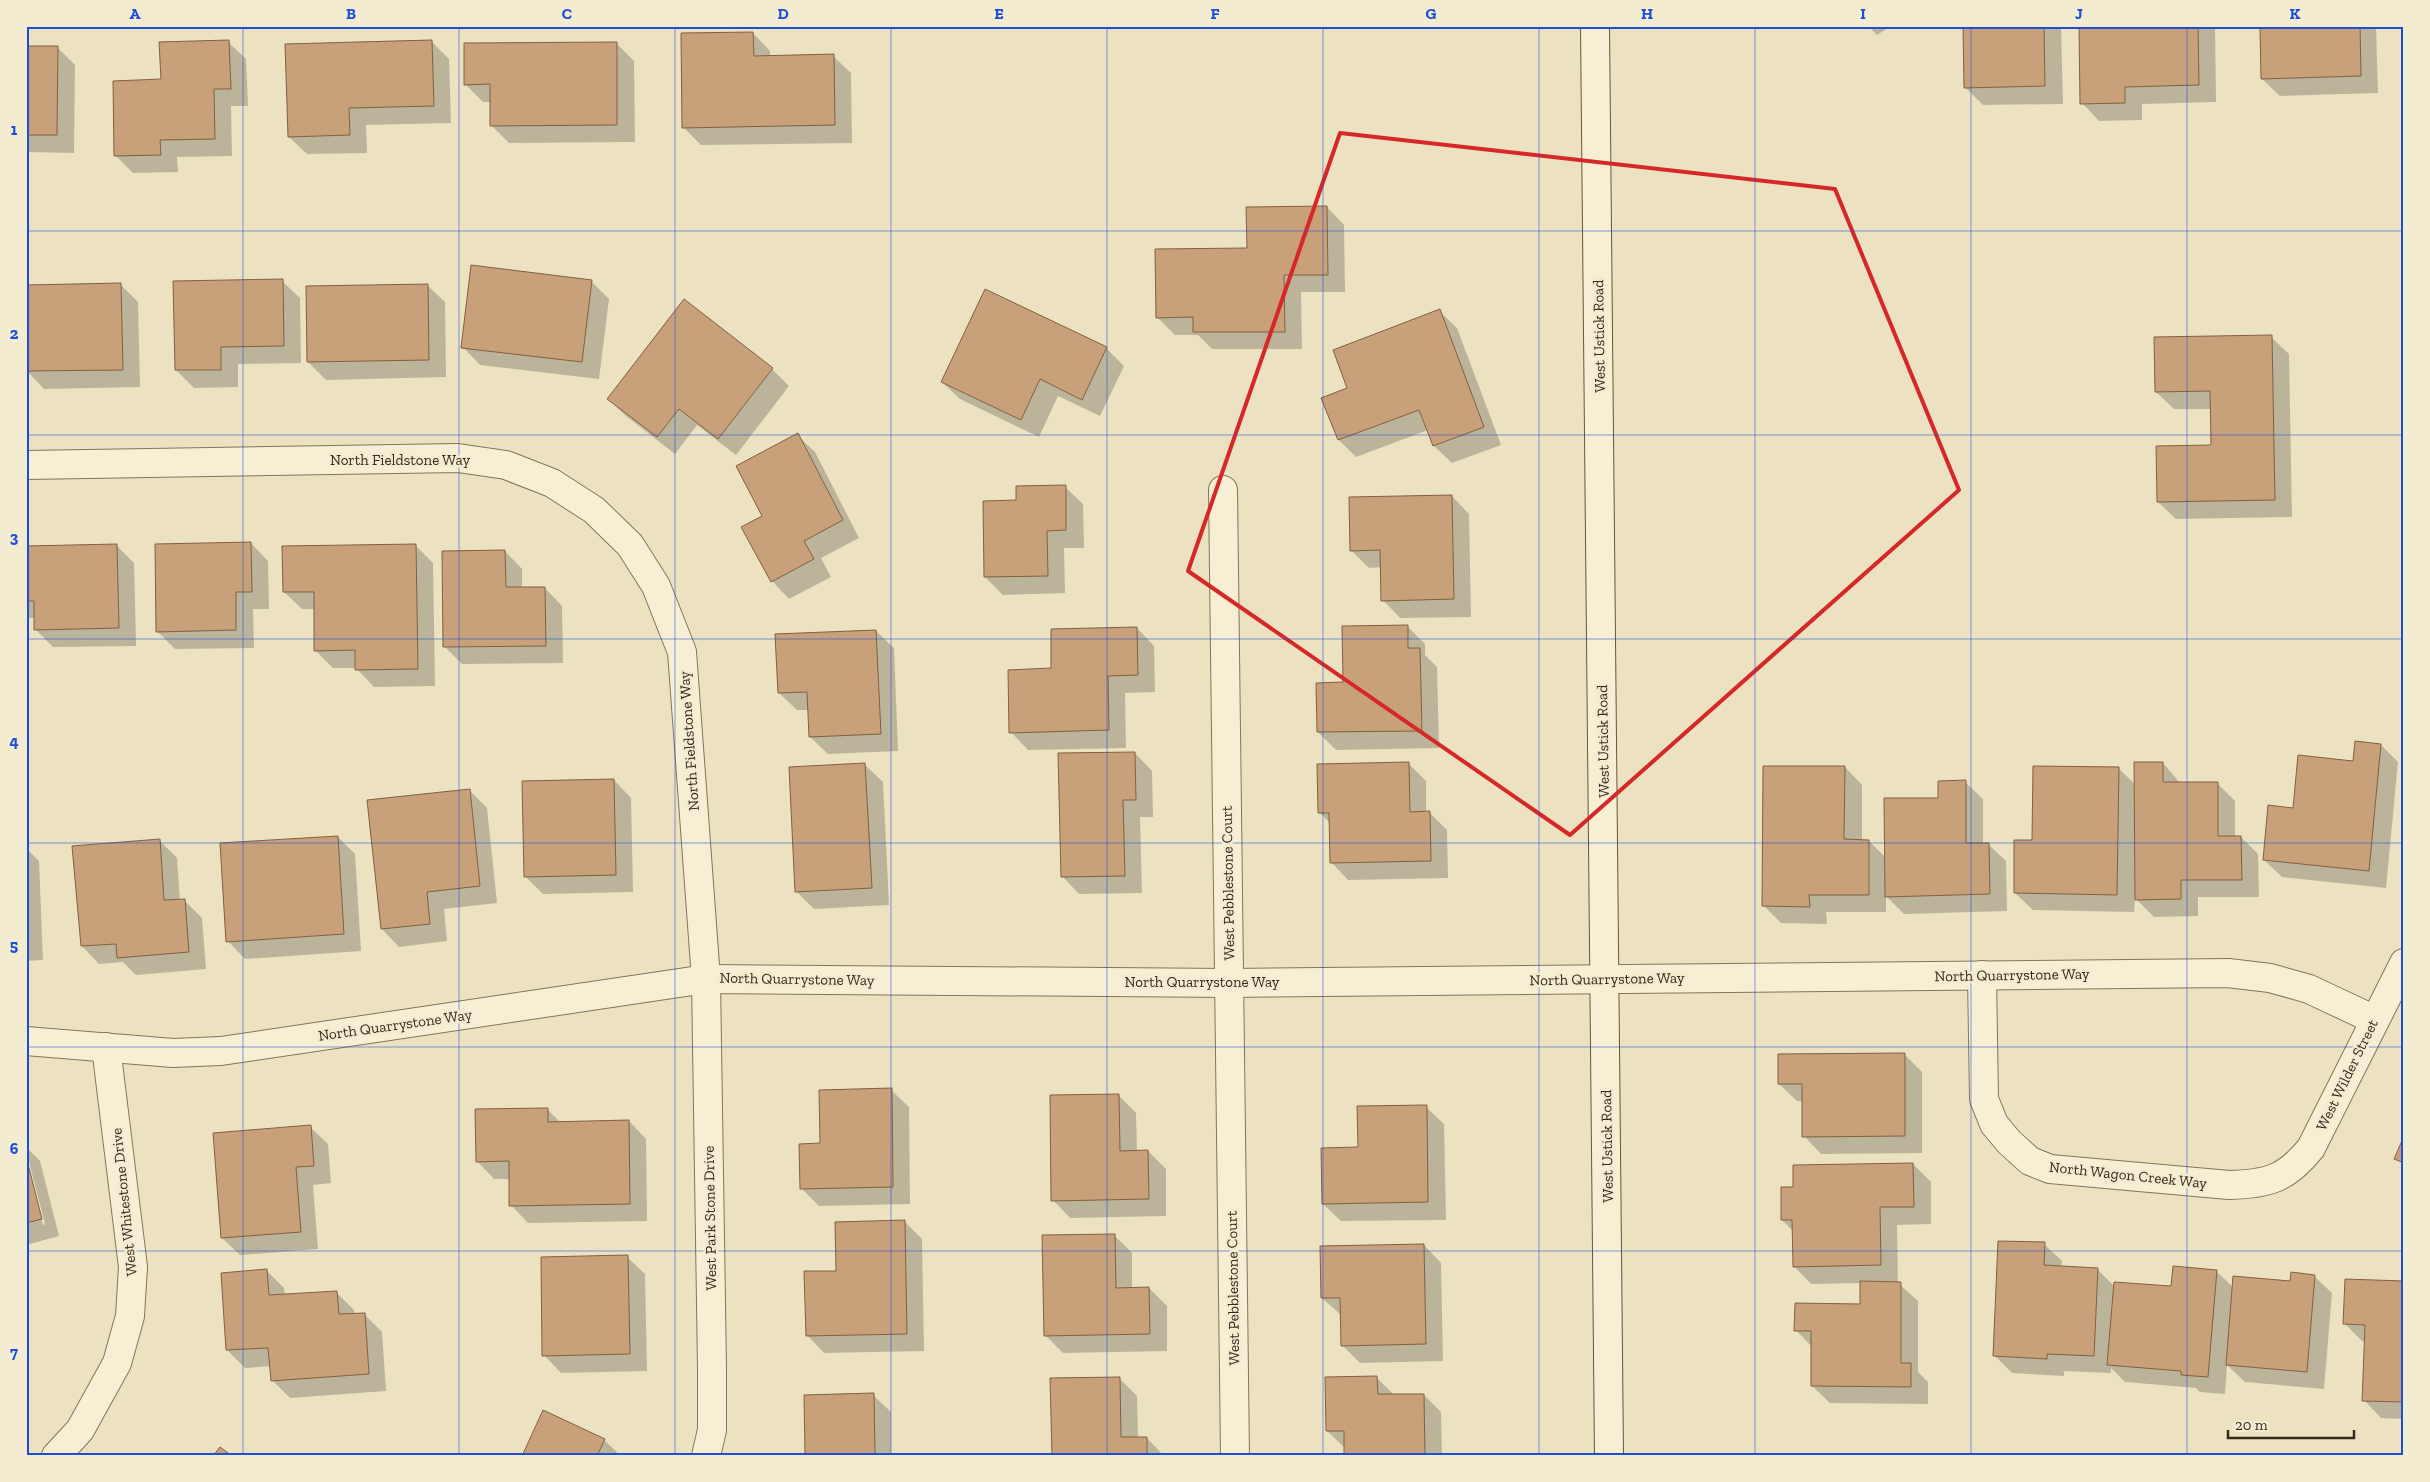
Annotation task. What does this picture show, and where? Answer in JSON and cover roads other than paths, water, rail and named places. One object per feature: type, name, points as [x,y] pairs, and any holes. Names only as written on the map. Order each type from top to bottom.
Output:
[{"type":"street","name":"West Ustick Road","points":[[1595,26],[1609,1456]]},
{"type":"street","name":"North Fieldstone Way","points":[[26,465],[458,458],[514,468],[552,483],[594,510],[630,545],[656,586],[682,652],[706,979]]},
{"type":"street","name":"West Pebblestone Court","points":[[1223,490],[1235,1456]]},
{"type":"street","name":"West Wilder Street","points":[[2278,1177],[2297,1166],[2311,1148],[2404,963]]},
{"type":"street","name":"North Quarrystone Way","points":[[26,1041],[173,1053],[221,1051],[706,979],[1229,983],[2228,973],[2270,978],[2309,989],[2375,1020]]},
{"type":"street","name":"North Wagon Creek Way","points":[[1982,975],[1984,1099],[1994,1124],[2009,1142],[2030,1161],[2050,1169],[2229,1186],[2253,1184],[2278,1177]]},
{"type":"street","name":"West Park Stone Drive","points":[[706,979],[712,1385],[712,1430],[706,1456]]},
{"type":"street","name":"West Whitestone Drive","points":[[56,1456],[80,1430],[118,1363],[130,1316],[133,1267],[106,1047]]}]
